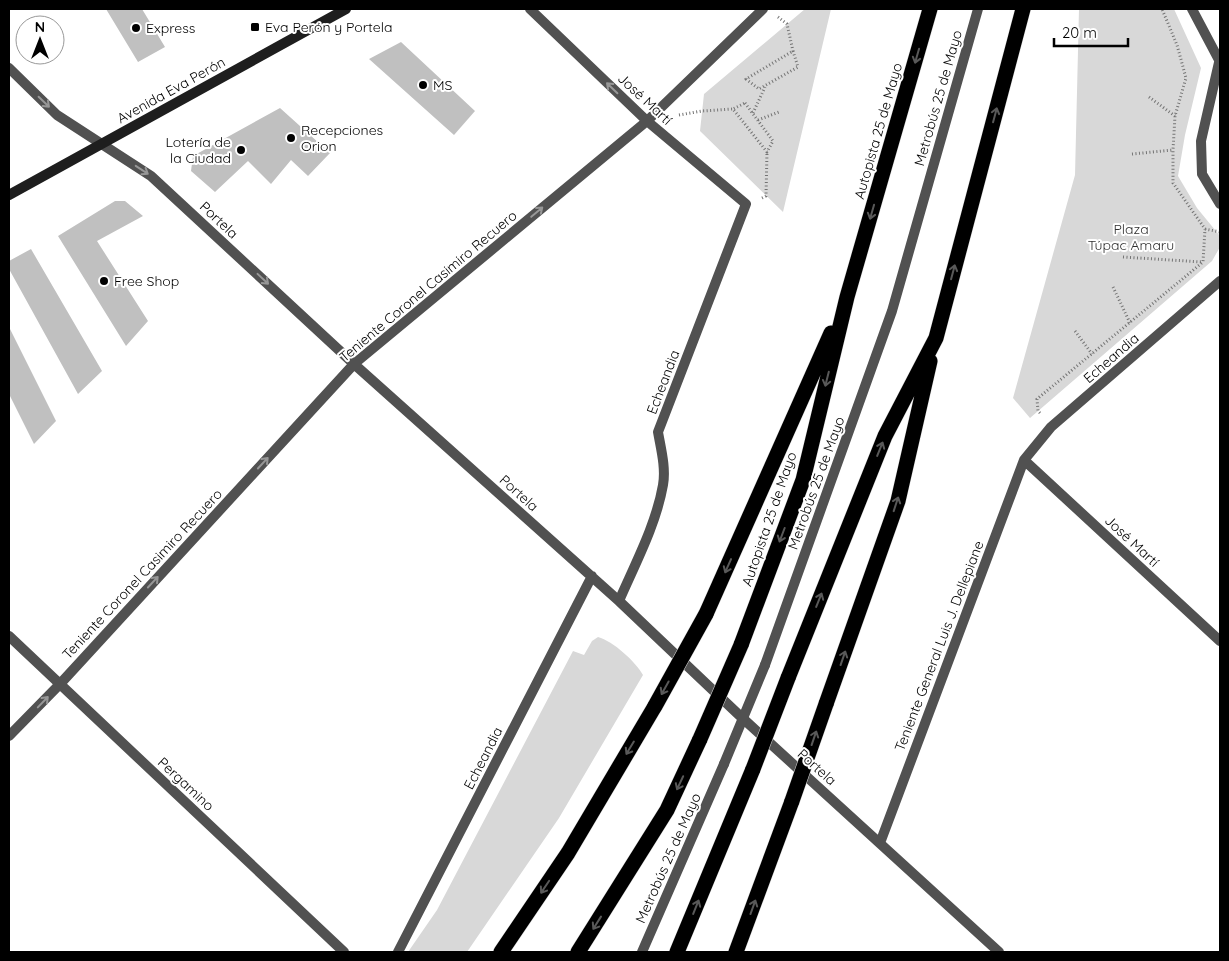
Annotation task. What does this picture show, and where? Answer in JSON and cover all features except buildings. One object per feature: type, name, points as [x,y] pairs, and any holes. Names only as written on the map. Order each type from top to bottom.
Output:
[{"type":"highway","name":"Autopista 25 de Mayo","points":[[578,952],[667,810],[741,645],[803,480],[847,297],[930,9]]},
{"type":"highway","points":[[736,952],[792,801],[898,501],[936,338],[1023,9]]},
{"type":"highway","points":[[501,952],[568,853],[655,706],[706,614],[847,297]]},
{"type":"highway","points":[[677,952],[753,769],[885,436],[936,338]]},
{"type":"main road","name":"Avenida Eva Perón","points":[[9,195],[346,9]]},
{"type":"street","name":"José Martí","points":[[530,9],[647,122],[746,204]]},
{"type":"street","name":"Teniente Coronel Casimiro Recuero","points":[[9,736],[60,684],[354,364],[647,122],[763,9]]},
{"type":"street","name":"Metrobús 25 de Mayo","points":[[642,952],[765,666],[892,311],[978,9]]},
{"type":"street","points":[[1192,9],[1220,59],[1201,141],[1202,174],[1220,204]]},
{"type":"street","name":"Portela","points":[[9,68],[57,115],[151,176],[354,364],[592,576],[745,720],[999,952]]},
{"type":"street","name":"Echeandia","points":[[619,601],[656,514],[663,484],[663,459],[658,432],[746,204]]},
{"type":"street","name":"Echeandia","points":[[1024,460],[1051,427],[1220,281]]},
{"type":"street","name":"José Martí","points":[[1024,460],[1220,641]]},
{"type":"street","name":"Teniente General Luis J. Dellepiane","points":[[880,842],[1024,460]]},
{"type":"street","name":"Echeandia","points":[[398,952],[592,576]]},
{"type":"street","name":"Pergamino","points":[[9,636],[344,952]]},
{"type":"path","points":[[1051,427],[1038,410],[1037,399],[1203,262],[1205,228],[1173,183],[1175,116],[1186,78],[1177,45],[1162,9]]},
{"type":"path","points":[[774,14],[787,24],[798,67],[759,89],[746,79],[793,51]]},
{"type":"path","points":[[753,113],[766,85]]},
{"type":"path","points":[[1149,97],[1175,116]]},
{"type":"path","points":[[647,122],[702,111],[733,109],[745,103],[773,141],[767,152],[766,196],[746,204]]},
{"type":"path","points":[[733,109],[767,152]]},
{"type":"path","points":[[758,120],[779,112]]},
{"type":"path","points":[[1132,154],[1173,150]]},
{"type":"path","points":[[1205,228],[1220,232]]},
{"type":"path","points":[[1123,256],[1203,262]]},
{"type":"path","points":[[1113,287],[1130,323]]},
{"type":"path","points":[[1075,332],[1092,354]]},
{"type":"green space","points":[[805,9],[831,9],[783,212],[700,131],[704,94]]},
{"type":"green space","name":"Plaza Túpac Amaru","points":[[1079,9],[1174,9],[1201,68],[1185,135],[1178,176],[1197,208],[1220,236],[1220,247],[1212,261],[1030,418],[1013,398],[1075,175]]},
{"type":"green space","points":[[598,637],[624,653],[643,675],[559,818],[467,952],[408,952],[437,910],[573,651],[584,655],[592,641]]},
{"type":"place","name":"Eva Perón y Portela","points":[[255,27]]},
{"type":"place","name":"Express","points":[[136,28]]},
{"type":"place","name":"MS","points":[[423,85]]},
{"type":"place","name":"Recepciones Orion","points":[[291,138]]},
{"type":"place","name":"Lotería de la Ciudad","points":[[241,150]]},
{"type":"place","name":"Free Shop","points":[[104,281]]}]
